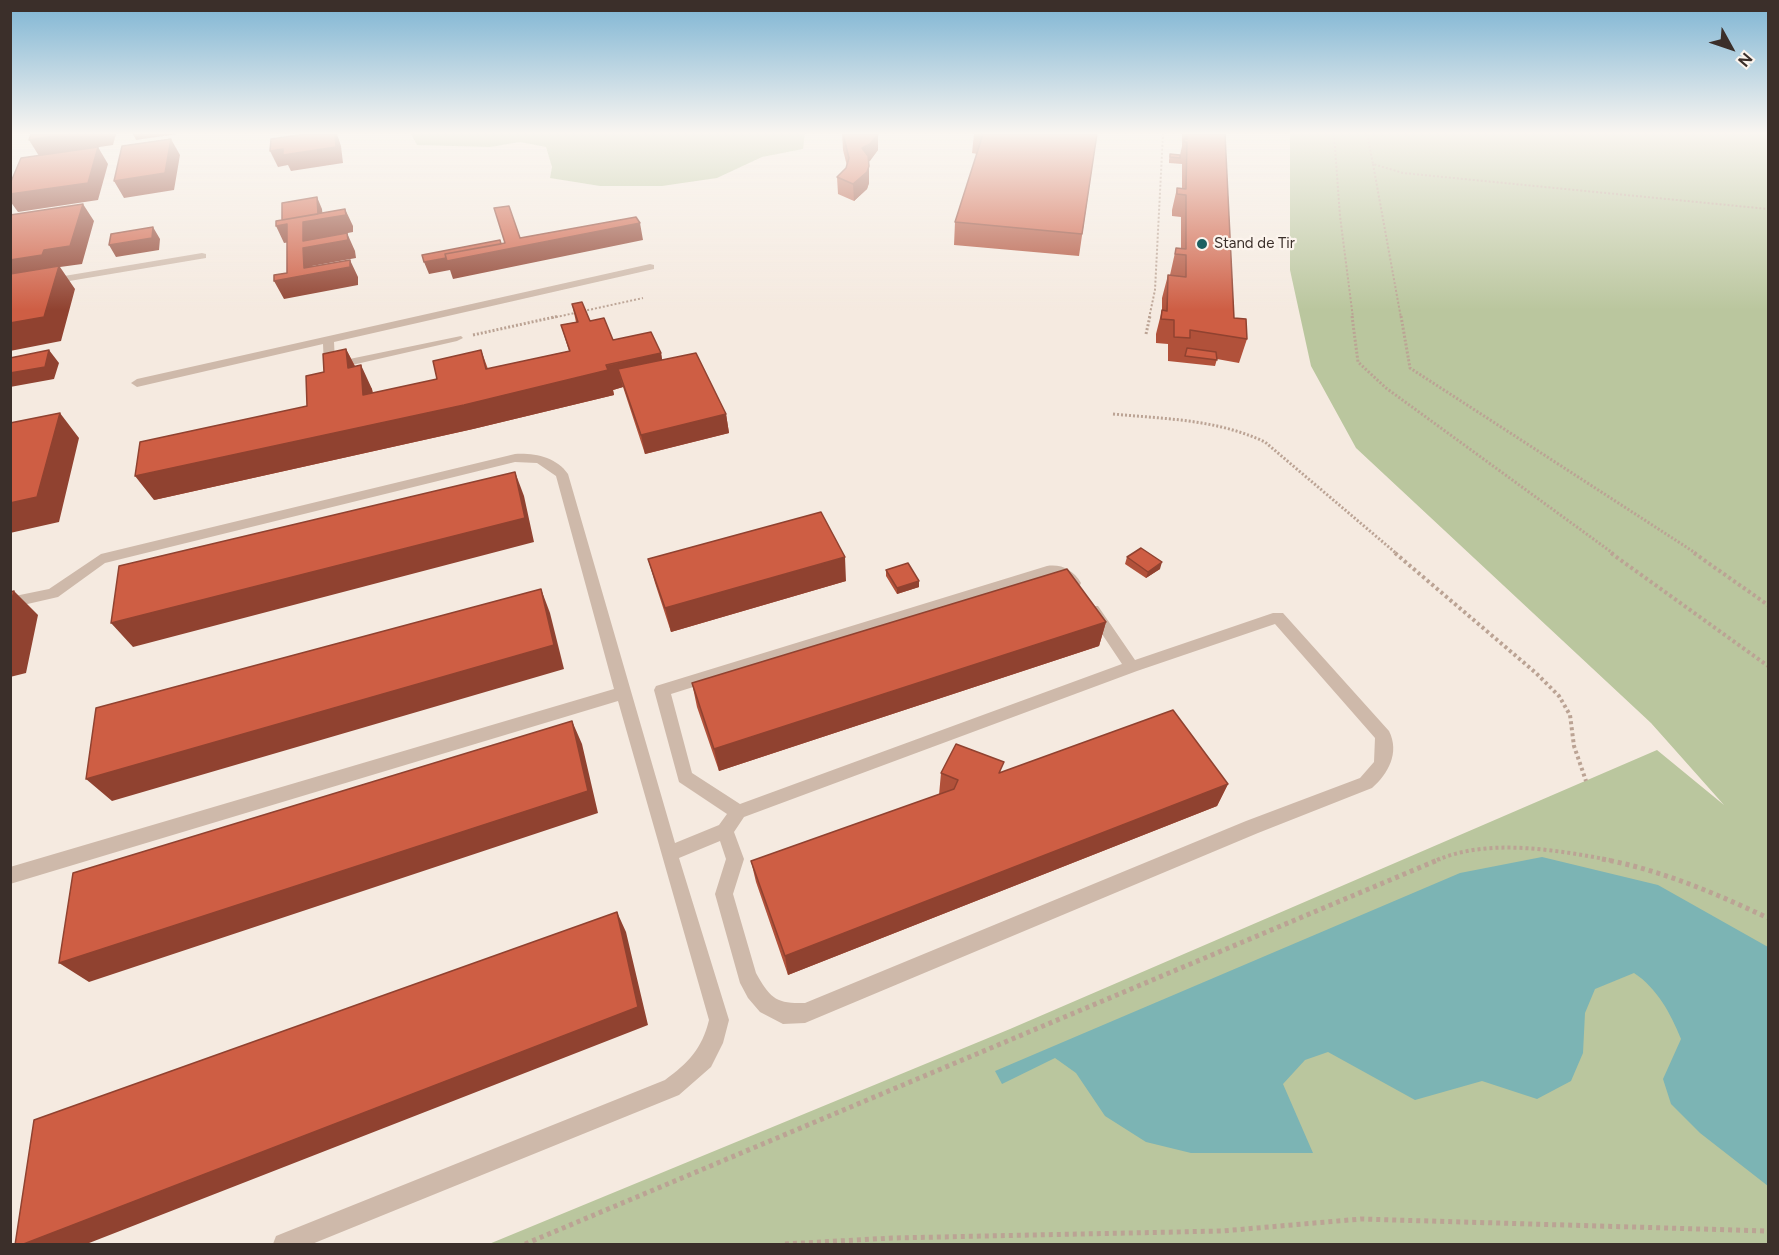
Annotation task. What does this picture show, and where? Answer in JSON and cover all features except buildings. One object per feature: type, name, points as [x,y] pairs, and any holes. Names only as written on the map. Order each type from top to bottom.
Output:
[{"type":"lane","points":[[10,288],[202,256]]},
{"type":"lane","points":[[137,383],[650,267]]},
{"type":"lane","points":[[328,340],[330,367],[457,338]]},
{"type":"lane","points":[[10,603],[52,592],[100,559],[515,458],[540,459],[555,466],[562,474],[719,1020],[715,1041],[700,1067],[672,1088],[284,1245]]},
{"type":"lane","points":[[738,812],[685,777],[662,690],[1051,570],[1060,571],[1073,581],[1132,668]]},
{"type":"lane","points":[[670,853],[724,831],[738,812],[1278,616],[1383,736],[1386,756],[1379,771],[1366,783],[1252,827],[805,1013],[783,1014],[767,1005],[755,992],[747,976],[724,894],[735,859],[724,831]]},
{"type":"lane","points":[[10,876],[624,693]]},
{"type":"path","points":[[1146,334],[1155,291],[1161,193]]},
{"type":"path","points":[[1339,193],[1358,362],[1386,388],[1457,441],[1768,666]]},
{"type":"path","points":[[1378,193],[1410,368],[1721,570],[1768,605]]},
{"type":"path","points":[[1612,193],[1768,208]]},
{"type":"path","points":[[457,338],[643,298]]},
{"type":"path","points":[[1113,414],[1223,425],[1246,431],[1265,442],[1536,673],[1559,696],[1570,714],[1574,746],[1586,781]]},
{"type":"path","points":[[525,1245],[1456,852],[1489,848],[1532,848],[1586,854],[1683,881],[1768,918]]},
{"type":"path","points":[[785,1245],[815,1241],[892,1238],[1222,1231],[1361,1219],[1768,1231]]},
{"type":"green space","points":[[1290,193],[1768,193],[1768,1244],[489,1244],[1010,1029],[1657,750],[1724,805],[1651,723],[1356,448],[1311,366],[1290,270]]},
{"type":"water","points":[[1542,857],[1658,885],[1768,947],[1768,1186],[1700,1133],[1671,1104],[1663,1079],[1681,1039],[1662,1002],[1650,986],[1634,973],[1595,989],[1585,1013],[1583,1053],[1571,1081],[1537,1099],[1482,1081],[1415,1100],[1328,1052],[1305,1060],[1283,1084],[1313,1153],[1191,1153],[1146,1142],[1105,1116],[1076,1073],[1055,1058],[1002,1084],[995,1071],[1460,873]]},
{"type":"place","name":"Stand de Tir","points":[[1202,244]]}]
